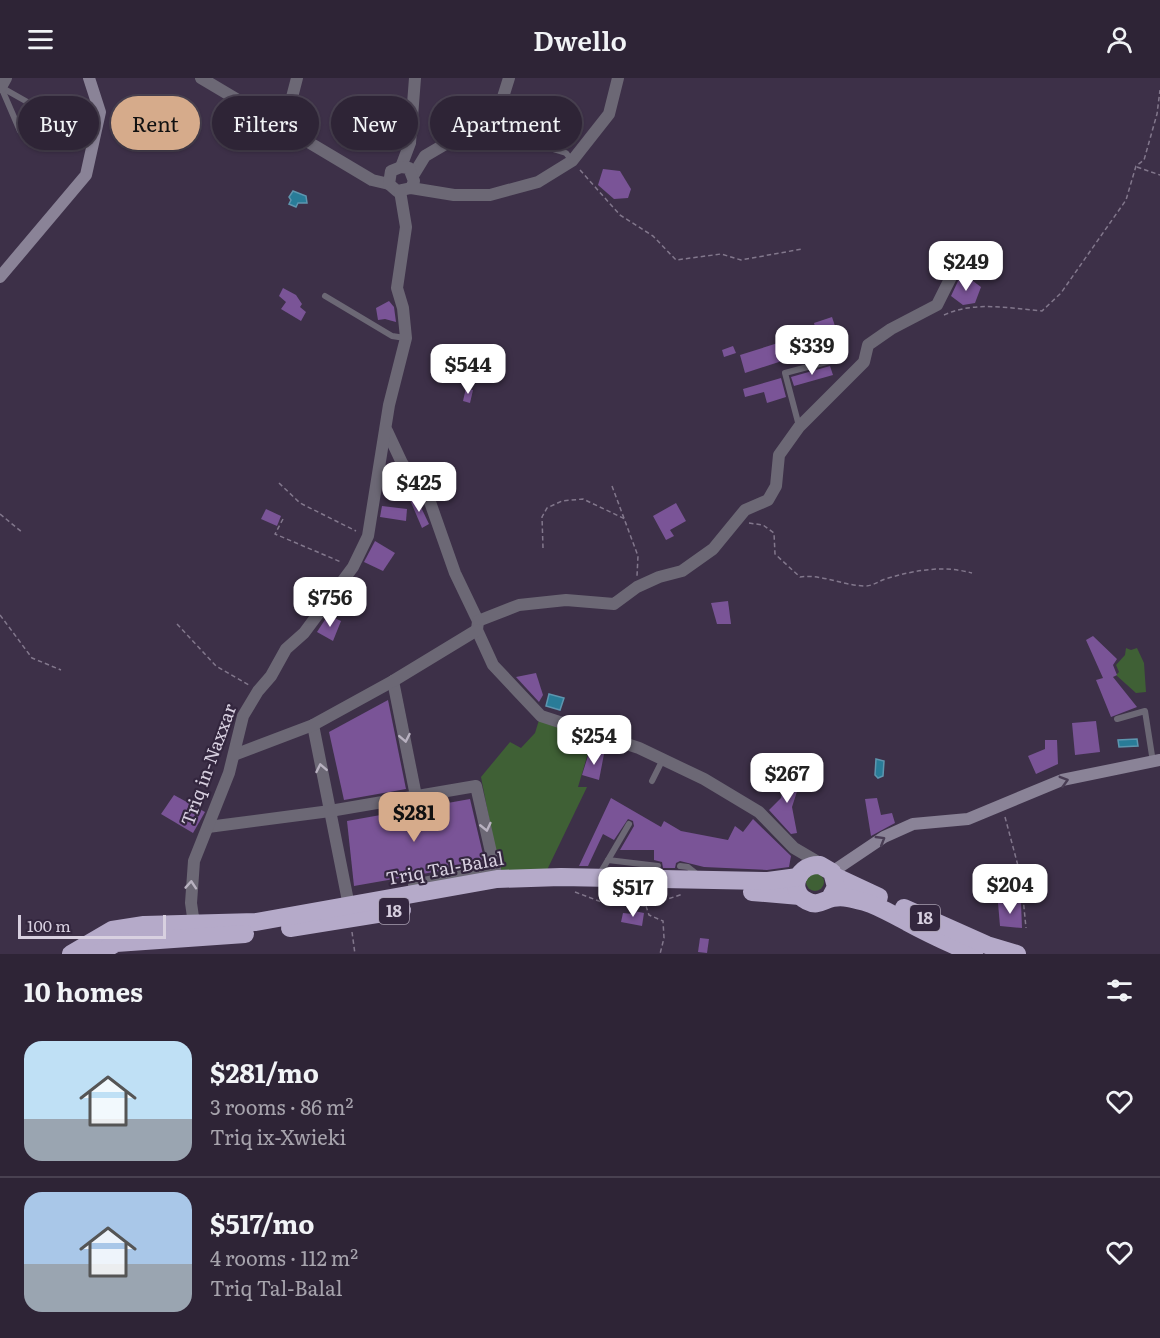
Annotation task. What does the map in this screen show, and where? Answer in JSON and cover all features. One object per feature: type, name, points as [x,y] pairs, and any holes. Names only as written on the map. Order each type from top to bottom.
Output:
[{"type":"highway","name":"Triq Tal-Balal","points":[[71,954],[112,930],[144,925],[256,922],[349,908],[499,891],[700,886],[768,881],[800,873],[815,864],[830,872]]},
{"type":"highway","points":[[830,872],[836,887],[830,898]]},
{"type":"highway","name":"18","points":[[830,872],[987,945],[1017,954]]},
{"type":"highway","points":[[800,873],[796,886],[800,896]]},
{"type":"highway","name":"Triq Tal-Balal","points":[[97,954],[116,943],[257,933],[349,908],[496,874],[597,878],[768,892],[800,896],[814,904],[830,898],[847,897],[868,903],[974,954]]},
{"type":"main road","points":[[0,277],[86,175],[100,112],[89,78]]},
{"type":"main road","points":[[830,872],[884,837],[913,824],[968,819],[1062,780],[1156,761]]},
{"type":"street","points":[[1,87],[6,78]]},
{"type":"street","points":[[292,96],[297,78]]},
{"type":"street","points":[[401,167],[411,143],[415,78]]},
{"type":"street","points":[[503,96],[508,78]]},
{"type":"street","points":[[319,149],[372,180],[400,188],[454,195],[490,195],[538,182],[572,160],[609,114],[618,78]]},
{"type":"street","points":[[207,80],[233,96]]},
{"type":"street","points":[[400,188],[414,174],[426,156],[436,150]]},
{"type":"street","points":[[400,188],[391,171],[401,167],[409,168],[414,174]]},
{"type":"street","name":"Triq in-Naxxar","points":[[200,924],[193,917],[191,903],[194,861],[234,755],[243,716],[258,691],[271,676],[286,649],[304,633],[353,567],[368,536],[387,431],[389,405],[406,338],[403,308],[397,288],[406,227],[400,188]]},
{"type":"street","points":[[234,755],[313,725],[393,681],[477,625],[519,605],[566,600],[614,604],[637,587],[659,577],[682,571],[713,549],[745,510],[768,500],[776,486],[778,455],[799,427],[864,362],[868,345],[891,329],[937,305],[951,277]]},
{"type":"street","points":[[387,431],[402,463],[430,502],[455,573],[493,665],[541,716],[639,748],[662,761],[705,779],[759,812],[794,848],[830,872]]},
{"type":"street","points":[[393,681],[416,796]]},
{"type":"street","points":[[313,725],[349,908]]},
{"type":"street","points":[[208,827],[330,811],[476,786],[496,874]]},
{"type":"street","points":[[794,848],[800,873]]},
{"type":"lane","points":[[1,87],[18,97]]},
{"type":"lane","points":[[1,87],[18,126]]},
{"type":"lane","points":[[556,150],[566,153],[572,160]]},
{"type":"lane","points":[[325,296],[392,336],[406,338]]},
{"type":"lane","points":[[799,427],[785,373],[830,361]]},
{"type":"lane","points":[[1117,719],[1145,711],[1156,761]]},
{"type":"lane","points":[[652,781],[662,761]]},
{"type":"lane","points":[[597,878],[629,824]]},
{"type":"lane","points":[[608,860],[658,866]]},
{"type":"lane","points":[[680,866],[688,867],[700,886]]},
{"type":"path","points":[[935,319],[954,310],[982,306],[1042,311],[1061,293],[1126,200],[1136,166],[1144,160],[1157,114],[1160,90]]},
{"type":"path","points":[[572,160],[620,215],[653,236],[676,260],[721,254],[741,260],[802,249]]},
{"type":"path","points":[[1136,166],[1160,175]]},
{"type":"path","points":[[279,483],[300,503],[368,536]]},
{"type":"path","points":[[612,486],[638,556],[635,581],[637,587]]},
{"type":"path","points":[[543,548],[542,517],[547,508],[562,501],[583,499],[625,519]]},
{"type":"path","points":[[0,514],[23,533]]},
{"type":"path","points":[[284,519],[275,534],[353,567]]},
{"type":"path","points":[[736,522],[763,525],[774,533],[775,554],[800,577],[813,575],[862,586],[873,586],[883,580],[933,568],[954,568],[972,573]]},
{"type":"path","points":[[0,615],[32,658],[61,670]]},
{"type":"path","points":[[177,624],[216,666],[258,691]]},
{"type":"path","points":[[1002,804],[1021,877],[1026,928]]},
{"type":"path","points":[[563,888],[604,903],[646,906],[700,886]]},
{"type":"path","points":[[646,906],[649,915],[663,921],[665,929],[660,954]]},
{"type":"path","points":[[349,908],[356,954]]},
{"type":"green space","points":[[1126,648],[1131,650],[1137,648],[1144,663],[1146,692],[1136,693],[1116,675],[1119,672],[1116,665],[1125,655]]},
{"type":"green space","points":[[539,720],[579,733],[580,739],[591,743],[578,787],[587,787],[547,870],[499,870],[481,777],[510,742],[521,748],[535,733]]},
{"type":"green space","points":[[815,873],[821,876],[824,882],[821,888],[815,891],[809,888],[806,882],[809,876]]},
{"type":"water","points":[[293,191],[306,196],[307,203],[298,203],[296,207],[289,204],[291,200],[289,197]]},
{"type":"water","points":[[549,694],[564,698],[560,710],[546,706]]},
{"type":"water","points":[[1137,739],[1138,746],[1119,747],[1118,740]]},
{"type":"water","points":[[876,759],[884,761],[883,776],[878,778],[875,775]]},
{"type":"building","points":[[603,169],[620,171],[631,189],[628,198],[614,199],[598,185]]},
{"type":"building","points":[[969,278],[981,287],[975,303],[963,305],[951,296],[959,279],[966,284]]},
{"type":"building","points":[[283,288],[296,295],[302,304],[300,307],[306,312],[301,321],[281,309],[286,302],[279,296]]},
{"type":"building","points":[[389,301],[394,307],[396,322],[378,320],[376,308]]},
{"type":"building","points":[[832,317],[837,332],[821,337],[825,347],[745,373],[740,355],[816,331],[814,323]]},
{"type":"building","points":[[733,346],[736,353],[724,357],[722,350]]},
{"type":"building","points":[[830,366],[833,375],[794,386],[791,377]]},
{"type":"building","points":[[781,378],[786,397],[767,403],[764,392],[745,397],[743,389]]},
{"type":"building","points":[[466,388],[473,390],[470,403],[463,401]]},
{"type":"building","points":[[388,472],[397,474],[394,486],[385,483]]},
{"type":"building","points":[[416,497],[429,524],[422,528],[410,500]]},
{"type":"building","points":[[676,503],[686,521],[670,530],[674,536],[666,540],[653,516]]},
{"type":"building","points":[[382,506],[407,509],[406,521],[380,517]]},
{"type":"building","points":[[266,509],[281,516],[277,526],[261,519]]},
{"type":"building","points":[[375,541],[395,553],[383,571],[364,562]]},
{"type":"building","points":[[728,601],[731,624],[717,624],[711,603]]},
{"type":"building","points":[[328,615],[341,621],[333,641],[317,632]]},
{"type":"building","points":[[1093,636],[1117,659],[1113,665],[1117,675],[1113,677],[1137,707],[1111,717],[1096,680],[1103,678],[1086,640]]},
{"type":"building","points":[[536,673],[543,695],[539,702],[516,677]]},
{"type":"building","points":[[388,700],[406,789],[344,800],[329,732]]},
{"type":"building","points":[[1096,721],[1100,752],[1075,755],[1072,723]]},
{"type":"building","points":[[1045,740],[1057,740],[1058,764],[1036,774],[1028,756],[1045,749]]},
{"type":"building","points":[[594,751],[604,754],[599,780],[582,775],[588,756],[592,757]]},
{"type":"building","points":[[787,774],[801,779],[792,807],[797,833],[791,834],[769,810],[781,798]]},
{"type":"building","points":[[174,795],[205,812],[193,833],[161,814]]},
{"type":"building","points":[[611,798],[661,827],[664,821],[681,831],[728,840],[735,826],[743,832],[753,819],[791,856],[789,867],[767,870],[704,867],[680,861],[676,863],[675,868],[663,868],[662,862],[654,860],[654,850],[620,850],[634,826],[633,821],[628,819],[614,840],[603,834],[588,866],[579,866]]},
{"type":"building","points":[[877,798],[881,815],[892,813],[895,823],[871,836],[865,799]]},
{"type":"building","points":[[470,799],[485,863],[354,886],[347,821]]},
{"type":"building","points":[[998,903],[1021,903],[1022,928],[1000,926]]},
{"type":"building","points":[[634,911],[644,913],[642,926],[621,922],[623,913],[633,914]]},
{"type":"building","points":[[700,938],[709,939],[707,953],[698,952]]}]
